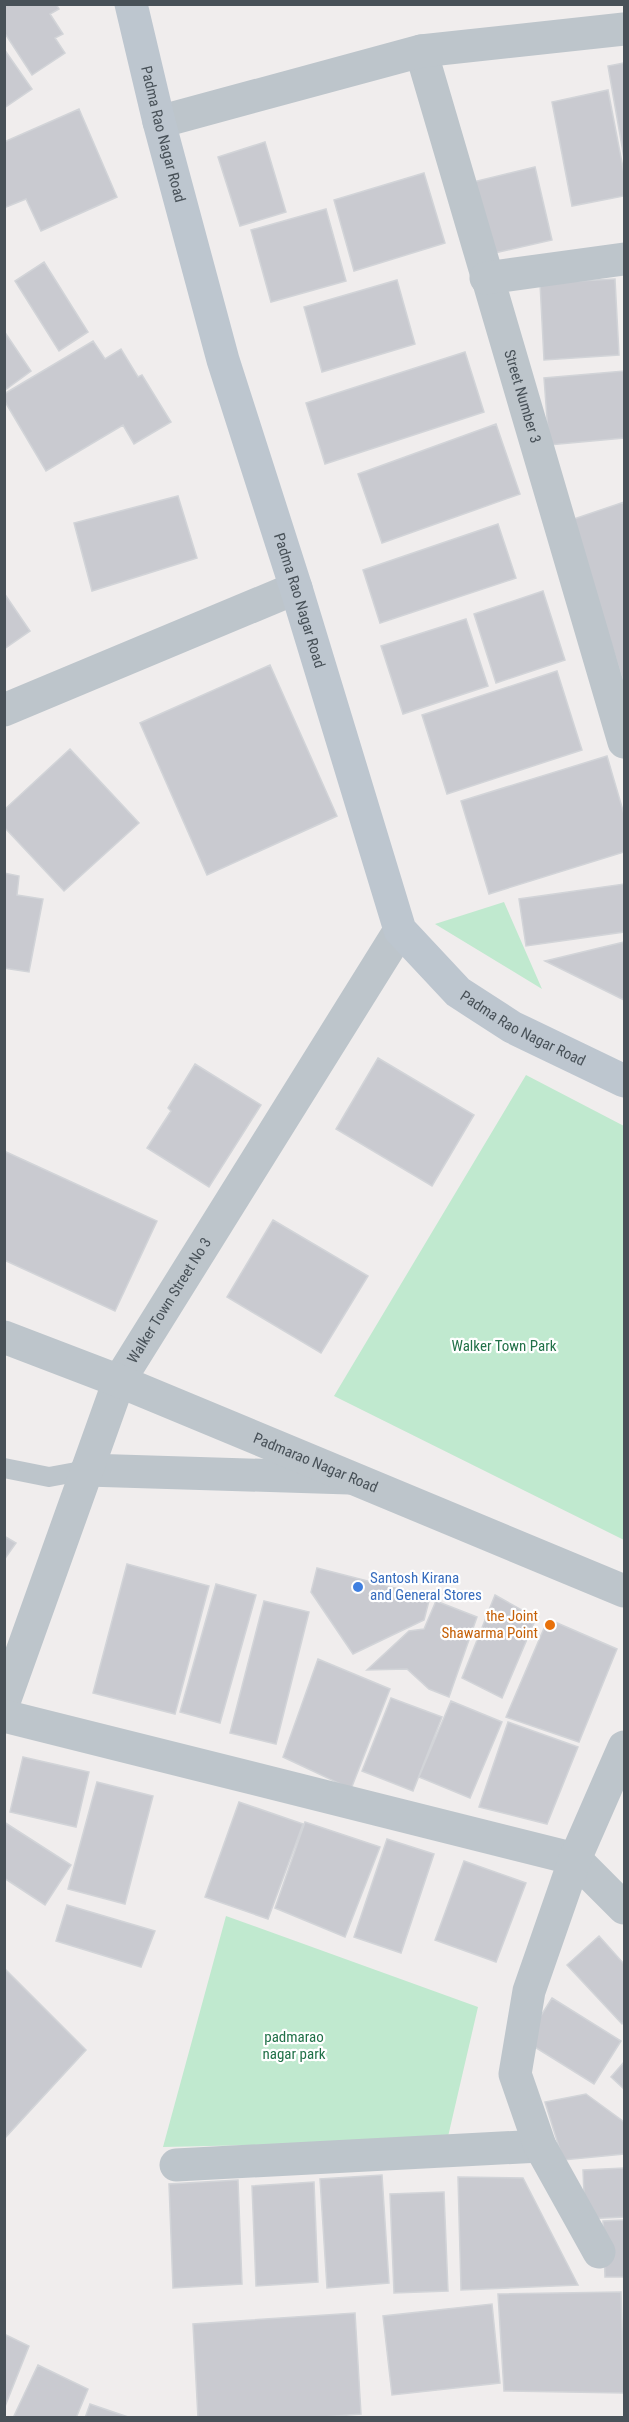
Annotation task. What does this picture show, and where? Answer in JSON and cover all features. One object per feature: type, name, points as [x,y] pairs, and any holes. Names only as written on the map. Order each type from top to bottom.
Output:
[{"type":"main road","name":"Padma Rao Nagar Road","points":[[131,4],[159,122],[223,360],[296,588],[400,930],[458,992],[512,1027],[624,1081]]},
{"type":"street","points":[[159,122],[420,51],[624,29]]},
{"type":"street","name":"Street Number 3","points":[[420,51],[624,742]]},
{"type":"street","points":[[486,278],[624,259]]},
{"type":"street","points":[[4,710],[296,588]]},
{"type":"street","name":"Walker Town Street No 3","points":[[4,1702],[119,1381],[400,930]]},
{"type":"street","name":"Padmarao Nagar Road","points":[[4,1337],[119,1381],[624,1591]]},
{"type":"street","points":[[87,1470],[351,1478]]},
{"type":"street","points":[[4,1716],[575,1859],[624,1908]]},
{"type":"street","points":[[599,2252],[540,2146],[516,2074],[529,1991],[575,1859],[624,1747]]},
{"type":"street","points":[[176,2165],[540,2146]]},
{"type":"lane","points":[[4,1468],[49,1477],[87,1470]]},
{"type":"green space","points":[[504,902],[542,989],[435,924]]},
{"type":"green space","name":"Walker Town Park","points":[[526,1075],[624,1126],[624,1540],[334,1396]]},
{"type":"green space","name":"padmarao nagar park","points":[[226,1916],[478,2007],[447,2141],[163,2147]]},
{"type":"building","points":[[4,4],[56,4],[59,9],[50,14],[63,34],[55,38],[65,53],[32,75],[4,32]]},
{"type":"building","points":[[4,49],[32,89],[4,108]]},
{"type":"building","points":[[624,63],[624,158],[608,66]]},
{"type":"building","points":[[608,90],[624,173],[624,196],[572,206],[552,102]]},
{"type":"building","points":[[79,109],[117,197],[41,231],[26,199],[4,208],[4,142]]},
{"type":"building","points":[[265,142],[286,212],[240,226],[218,157]]},
{"type":"building","points":[[535,167],[552,240],[490,254],[473,182]]},
{"type":"building","points":[[424,173],[445,243],[354,271],[334,200]]},
{"type":"building","points":[[326,209],[346,281],[271,302],[251,230]]},
{"type":"building","points":[[44,262],[88,332],[59,351],[15,281]]},
{"type":"building","points":[[615,279],[619,355],[544,360],[540,283]]},
{"type":"building","points":[[397,280],[415,344],[322,372],[304,307]]},
{"type":"building","points":[[4,331],[31,371],[5,390],[4,389]]},
{"type":"building","points":[[93,341],[105,359],[121,349],[138,377],[142,375],[171,422],[134,444],[123,425],[46,471],[4,400],[4,394]]},
{"type":"building","points":[[465,352],[484,412],[325,464],[306,403]]},
{"type":"building","points":[[624,371],[624,438],[549,445],[544,378]]},
{"type":"building","points":[[496,424],[520,494],[382,543],[358,474]]},
{"type":"building","points":[[178,496],[197,558],[92,591],[74,523]]},
{"type":"building","points":[[624,502],[624,684],[571,520]]},
{"type":"building","points":[[498,524],[516,578],[380,623],[363,570]]},
{"type":"building","points":[[543,591],[565,660],[496,683],[474,614]]},
{"type":"building","points":[[4,593],[30,631],[4,649]]},
{"type":"building","points":[[466,619],[488,686],[403,714],[381,646]]},
{"type":"building","points":[[270,665],[337,816],[207,875],[140,723]]},
{"type":"building","points":[[557,671],[582,750],[447,794],[422,715]]},
{"type":"building","points":[[70,749],[139,823],[64,891],[4,827],[4,810]]},
{"type":"building","points":[[607,756],[624,814],[624,852],[489,894],[461,801]]},
{"type":"building","points":[[4,873],[19,876],[17,895],[43,899],[29,972],[4,968]]},
{"type":"building","points":[[624,884],[624,932],[526,946],[519,899]]},
{"type":"building","points":[[624,942],[624,1000],[545,961]]},
{"type":"building","points":[[378,1058],[474,1115],[432,1186],[336,1129]]},
{"type":"building","points":[[195,1064],[261,1105],[209,1187],[147,1148],[171,1111],[168,1108]]},
{"type":"building","points":[[4,1151],[157,1221],[115,1311],[4,1260]]},
{"type":"building","points":[[273,1220],[368,1276],[321,1353],[227,1297]]},
{"type":"building","points":[[4,1536],[16,1543],[4,1560]]},
{"type":"building","points":[[127,1564],[209,1586],[175,1714],[93,1693]]},
{"type":"building","points":[[317,1568],[430,1597],[424,1620],[353,1654],[311,1592]]},
{"type":"building","points":[[317,1568],[430,1597],[424,1620],[353,1654],[311,1592]]},
{"type":"building","points":[[216,1584],[256,1595],[220,1723],[180,1712]]},
{"type":"building","points":[[495,1595],[536,1618],[502,1698],[462,1678]]},
{"type":"building","points":[[264,1601],[309,1612],[276,1744],[230,1733]]},
{"type":"building","points":[[436,1601],[477,1617],[449,1697],[429,1689],[407,1669],[367,1670],[409,1631],[424,1629]]},
{"type":"building","points":[[548,1619],[617,1649],[579,1742],[506,1717]]},
{"type":"building","points":[[318,1659],[390,1689],[351,1789],[283,1757]]},
{"type":"building","points":[[391,1698],[442,1717],[413,1791],[362,1771]]},
{"type":"building","points":[[451,1701],[502,1722],[470,1798],[419,1777]]},
{"type":"building","points":[[508,1722],[578,1747],[547,1824],[479,1807]]},
{"type":"building","points":[[23,1757],[89,1772],[76,1827],[10,1812]]},
{"type":"building","points":[[97,1782],[153,1796],[125,1904],[68,1889]]},
{"type":"building","points":[[239,1802],[303,1824],[268,1919],[205,1897]]},
{"type":"building","points":[[4,1822],[71,1865],[45,1905],[4,1878]]},
{"type":"building","points":[[305,1822],[380,1847],[345,1937],[275,1908]]},
{"type":"building","points":[[387,1839],[434,1854],[401,1953],[354,1937]]},
{"type":"building","points":[[464,1861],[526,1883],[496,1962],[435,1940]]},
{"type":"building","points":[[67,1905],[155,1931],[141,1967],[56,1941]]},
{"type":"building","points":[[599,1936],[624,1964],[624,2022],[622,2024],[567,1965]]},
{"type":"building","points":[[4,1968],[86,2050],[4,2139]]},
{"type":"building","points":[[552,1998],[621,2041],[594,2084],[525,2041]]},
{"type":"building","points":[[624,2062],[624,2089],[611,2077]]},
{"type":"building","points":[[586,2094],[624,2122],[624,2154],[563,2160],[545,2102]]},
{"type":"building","points":[[624,2168],[624,2217],[585,2219],[583,2170]]},
{"type":"building","points":[[382,2175],[389,2283],[327,2288],[320,2179]]},
{"type":"building","points":[[458,2177],[523,2178],[578,2285],[461,2290]]},
{"type":"building","points":[[238,2180],[242,2284],[173,2288],[169,2184]]},
{"type":"building","points":[[314,2182],[318,2282],[256,2286],[252,2186]]},
{"type":"building","points":[[444,2192],[448,2291],[394,2293],[390,2194]]},
{"type":"building","points":[[624,2220],[624,2277],[605,2277],[603,2221]]},
{"type":"building","points":[[621,2292],[624,2393],[504,2391],[498,2294]]},
{"type":"building","points":[[492,2304],[500,2383],[392,2395],[383,2316]]},
{"type":"building","points":[[355,2313],[361,2414],[311,2418],[198,2418],[193,2324]]},
{"type":"building","points":[[4,2334],[29,2346],[4,2409]]},
{"type":"building","points":[[38,2365],[88,2389],[76,2418],[13,2418]]},
{"type":"building","points":[[90,2404],[131,2418],[85,2418]]},
{"type":"place","name":"Santosh Kirana and General Stores","points":[[358,1587]]},
{"type":"place","name":"the Joint Shawarma Point","points":[[550,1625]]}]
